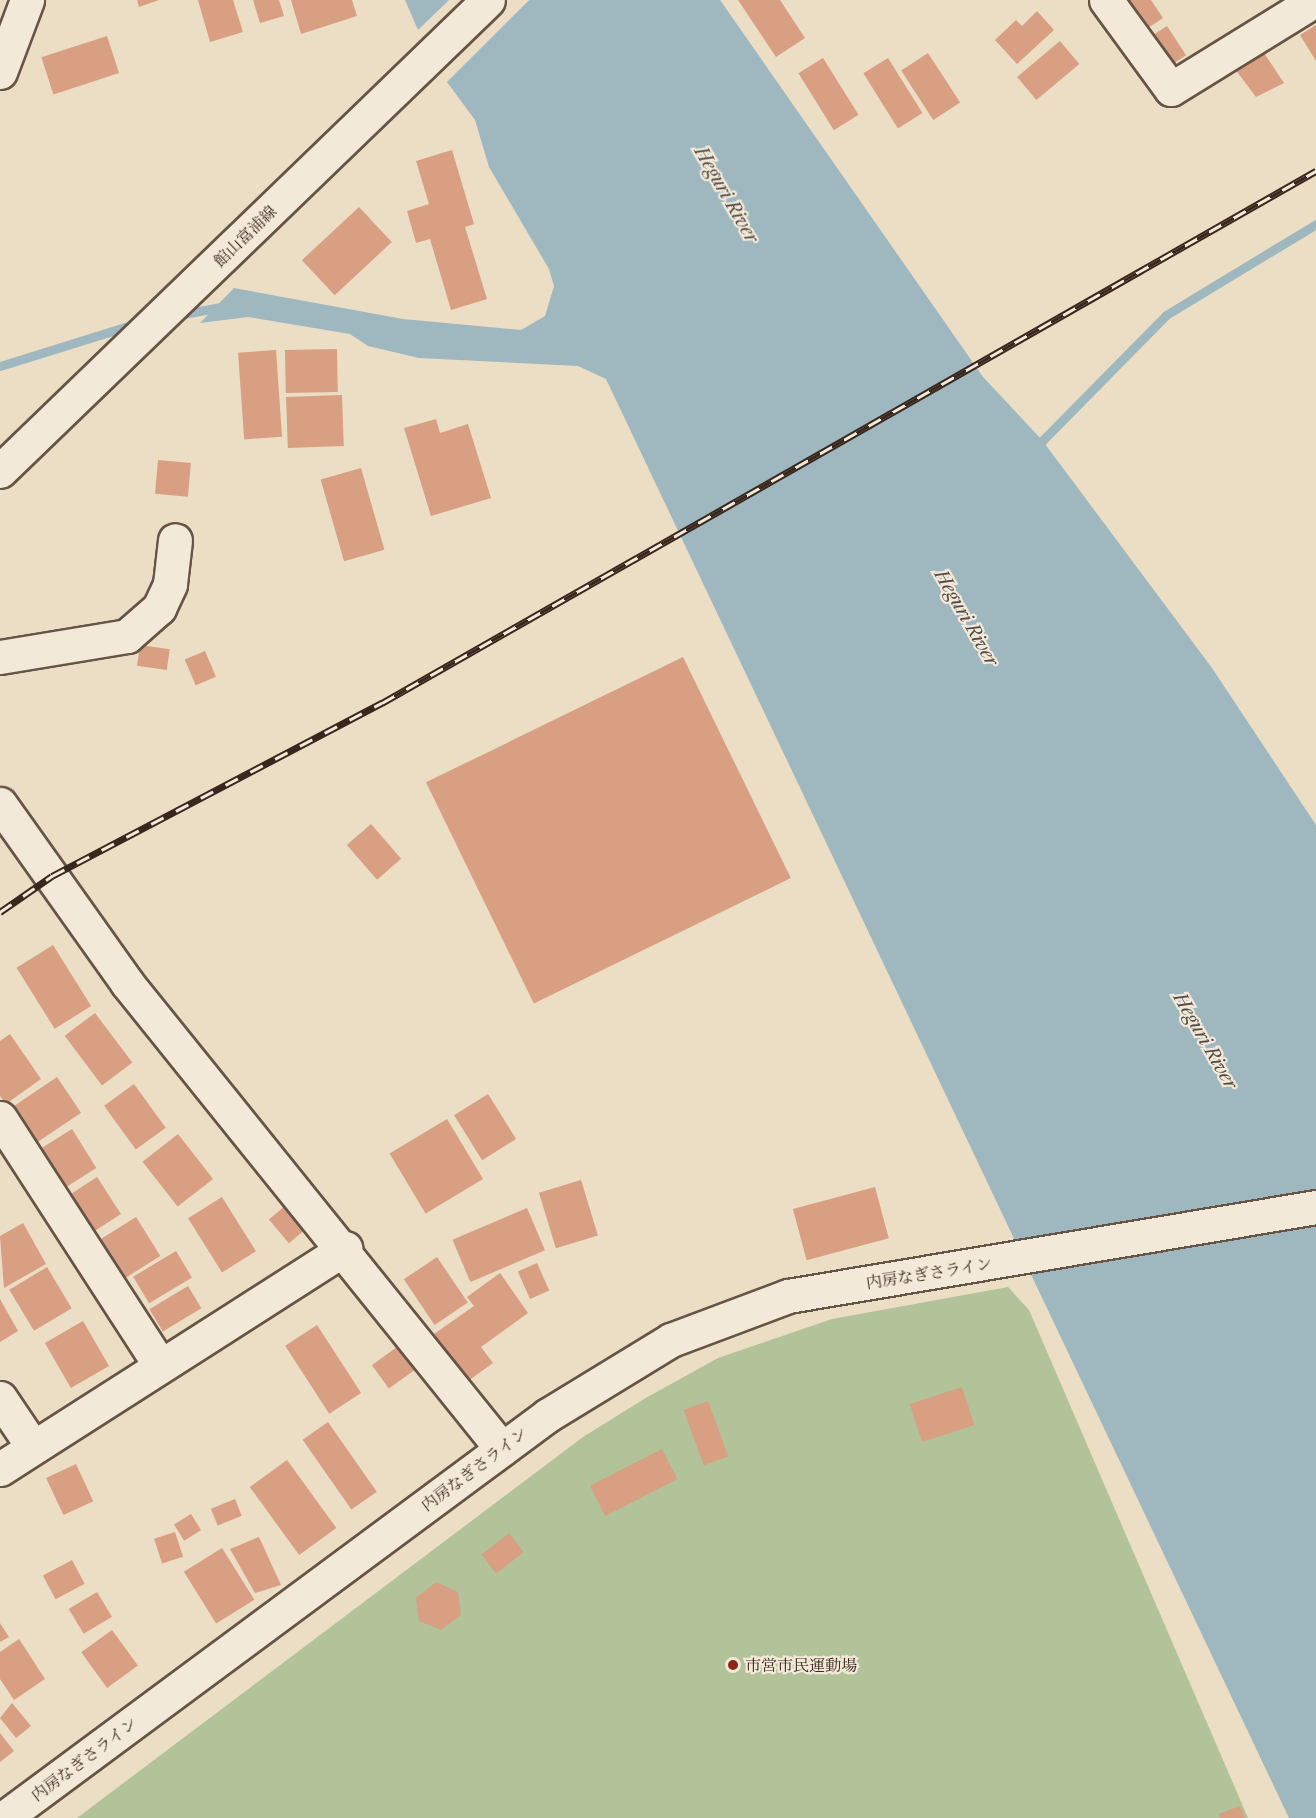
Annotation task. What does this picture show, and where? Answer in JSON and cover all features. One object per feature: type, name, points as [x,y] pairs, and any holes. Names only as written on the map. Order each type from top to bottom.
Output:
[{"type":"street","points":[[0,72],[27,0]]},
{"type":"street","name":"館山富浦線","points":[[0,471],[131,348],[488,0]]},
{"type":"street","points":[[1106,0],[1171,89],[1315,0]]},
{"type":"street","points":[[0,657],[127,636],[159,608],[170,584],[174,540]]},
{"type":"street","points":[[0,804],[127,983],[345,1248],[502,1449]]},
{"type":"street","points":[[0,1118],[159,1362]]},
{"type":"street","name":"内房なぎさライン","points":[[4,1818],[502,1449],[637,1358],[728,1315],[788,1296],[1010,1261],[1316,1207]]},
{"type":"street","points":[[0,1468],[159,1362],[345,1248]]},
{"type":"street","points":[[0,1398],[33,1447]]},
{"type":"green space","name":"市営市民運動場","points":[[1008,1287],[1029,1310],[1248,1818],[77,1818],[583,1437],[644,1399],[718,1358],[832,1319]]},
{"type":"water","points":[[405,0],[449,0],[418,30]]},
{"type":"water","name":"Heguri River","points":[[529,0],[720,0],[983,377],[1042,440],[1212,668],[1316,825],[1316,1818],[1289,1818],[606,379],[578,366],[419,358],[368,346],[350,334],[248,317],[200,323],[234,288],[403,319],[521,330],[545,316],[554,286],[549,269],[489,167],[475,120],[447,82]]},
{"type":"pier","points":[[525,0],[529,0],[444,84],[445,80]]},
{"type":"building","points":[[137,0],[159,0],[139,7]]},
{"type":"building","points":[[198,0],[233,0],[243,32],[210,42]]},
{"type":"building","points":[[253,0],[279,0],[284,16],[260,23]]},
{"type":"building","points":[[291,0],[352,0],[357,16],[301,34]]},
{"type":"building","points":[[738,0],[780,0],[805,38],[776,57]]},
{"type":"building","points":[[1129,0],[1151,0],[1163,18],[1142,32],[1123,4]]},
{"type":"building","points":[[1037,11],[1054,30],[1017,64],[995,40],[1016,20],[1022,26]]},
{"type":"building","points":[[1316,25],[1316,61],[1300,35]]},
{"type":"building","points":[[1167,26],[1186,55],[1166,68],[1147,39]]},
{"type":"building","points":[[107,36],[119,73],[53,94],[41,57]]},
{"type":"building","points":[[1060,41],[1079,64],[1036,100],[1017,77]]},
{"type":"building","points":[[1262,50],[1284,83],[1256,97],[1232,65]]},
{"type":"building","points":[[928,53],[960,102],[933,120],[901,70]]},
{"type":"building","points":[[823,58],[859,115],[834,130],[798,73]]},
{"type":"building","points":[[888,58],[922,113],[898,128],[863,73]]},
{"type":"building","points":[[452,150],[474,224],[465,227],[487,299],[451,310],[430,239],[416,243],[407,211],[429,204],[416,161]]},
{"type":"building","points":[[359,207],[392,242],[335,295],[302,260]]},
{"type":"building","points":[[337,349],[338,392],[286,393],[285,350]]},
{"type":"building","points":[[276,350],[282,437],[244,439],[238,353]]},
{"type":"building","points":[[342,395],[344,446],[288,448],[286,397]]},
{"type":"building","points":[[436,419],[440,433],[468,424],[491,498],[431,516],[404,428]]},
{"type":"building","points":[[158,460],[191,463],[188,497],[155,494]]},
{"type":"building","points":[[361,468],[384,550],[344,561],[321,480]]},
{"type":"building","points":[[140,645],[170,649],[167,670],[137,666]]},
{"type":"building","points":[[205,651],[216,677],[196,685],[185,660]]},
{"type":"building","points":[[683,657],[791,878],[534,1003],[426,782]]},
{"type":"building","points":[[371,824],[401,859],[377,880],[347,845]]},
{"type":"building","points":[[53,945],[91,1006],[55,1029],[17,968]]},
{"type":"building","points":[[95,1013],[132,1063],[102,1085],[65,1036]]},
{"type":"building","points":[[10,1034],[41,1079],[6,1104],[0,1096],[0,1041]]},
{"type":"building","points":[[57,1077],[81,1113],[32,1146],[8,1110]]},
{"type":"building","points":[[134,1084],[166,1128],[136,1149],[104,1106]]},
{"type":"building","points":[[488,1094],[516,1139],[482,1160],[454,1115]]},
{"type":"building","points":[[447,1119],[483,1179],[426,1214],[390,1154]]},
{"type":"building","points":[[72,1129],[96,1168],[57,1192],[33,1153]]},
{"type":"building","points":[[178,1134],[213,1179],[178,1207],[143,1162]]},
{"type":"building","points":[[97,1177],[121,1214],[85,1237],[61,1200]]},
{"type":"building","points":[[581,1180],[598,1235],[556,1248],[539,1193]]},
{"type":"building","points":[[875,1187],[889,1238],[807,1260],[793,1209]]},
{"type":"building","points":[[222,1197],[256,1251],[222,1272],[188,1218]]},
{"type":"building","points":[[285,1206],[305,1230],[289,1243],[269,1219]]},
{"type":"building","points":[[527,1208],[545,1250],[470,1282],[452,1240]]},
{"type":"building","points":[[136,1217],[160,1256],[121,1281],[96,1242]]},
{"type":"building","points":[[23,1223],[46,1264],[4,1288],[0,1236]]},
{"type":"building","points":[[176,1251],[192,1278],[149,1303],[133,1277]]},
{"type":"building","points":[[437,1257],[468,1303],[435,1325],[404,1279]]},
{"type":"building","points":[[537,1263],[549,1290],[530,1299],[518,1272]]},
{"type":"building","points":[[47,1267],[72,1308],[34,1331],[9,1290]]},
{"type":"building","points":[[500,1273],[528,1313],[481,1347],[493,1363],[468,1381],[434,1334],[474,1306],[467,1297]]},
{"type":"building","points":[[188,1286],[201,1308],[163,1331],[149,1309]]},
{"type":"building","points":[[0,1299],[18,1331],[0,1342]]},
{"type":"building","points":[[83,1321],[109,1366],[71,1388],[45,1343]]},
{"type":"building","points":[[317,1325],[361,1393],[329,1414],[285,1346]]},
{"type":"building","points":[[401,1344],[418,1367],[389,1389],[372,1365]]},
{"type":"building","points":[[962,1387],[974,1425],[922,1442],[910,1404]]},
{"type":"building","points":[[708,1401],[728,1456],[704,1465],[684,1410]]},
{"type":"building","points":[[328,1422],[377,1492],[351,1509],[303,1440]]},
{"type":"building","points":[[662,1449],[677,1479],[605,1516],[590,1486]]},
{"type":"building","points":[[287,1460],[336,1528],[299,1555],[250,1487]]},
{"type":"building","points":[[76,1464],[93,1501],[63,1515],[46,1478]]},
{"type":"building","points":[[235,1499],[242,1516],[218,1525],[211,1509]]},
{"type":"building","points":[[191,1514],[201,1530],[184,1541],[174,1525]]},
{"type":"building","points":[[175,1532],[183,1557],[162,1564],[154,1539]]},
{"type":"building","points":[[509,1533],[524,1552],[496,1573],[481,1555]]},
{"type":"building","points":[[259,1537],[281,1585],[255,1593],[230,1549]]},
{"type":"building","points":[[222,1548],[254,1600],[216,1624],[184,1572]]},
{"type":"building","points":[[72,1560],[85,1584],[56,1599],[43,1575]]},
{"type":"building","points":[[436,1582],[458,1592],[461,1615],[441,1630],[419,1621],[416,1598]]},
{"type":"building","points":[[97,1592],[112,1617],[84,1634],[69,1609]]},
{"type":"building","points":[[0,1623],[9,1637],[0,1642]]},
{"type":"building","points":[[112,1630],[138,1666],[107,1688],[81,1652]]},
{"type":"building","points":[[19,1639],[45,1679],[14,1700],[0,1679],[0,1652]]},
{"type":"building","points":[[12,1703],[31,1726],[16,1738],[0,1718]]},
{"type":"building","points":[[0,1733],[14,1751],[0,1762]]},
{"type":"building","points":[[1240,1806],[1245,1818],[1220,1818],[1219,1814]]},
{"type":"waterway","points":[[1034,449],[1166,315],[1316,224]]},
{"type":"waterway","points":[[178,315],[226,306]]},
{"type":"waterway","points":[[0,366],[138,323]]},
{"type":"railway","points":[[0,912],[52,876],[382,703],[1316,171]]},
{"type":"place","name":"市営市民運動場","points":[[733,1665]]}]
